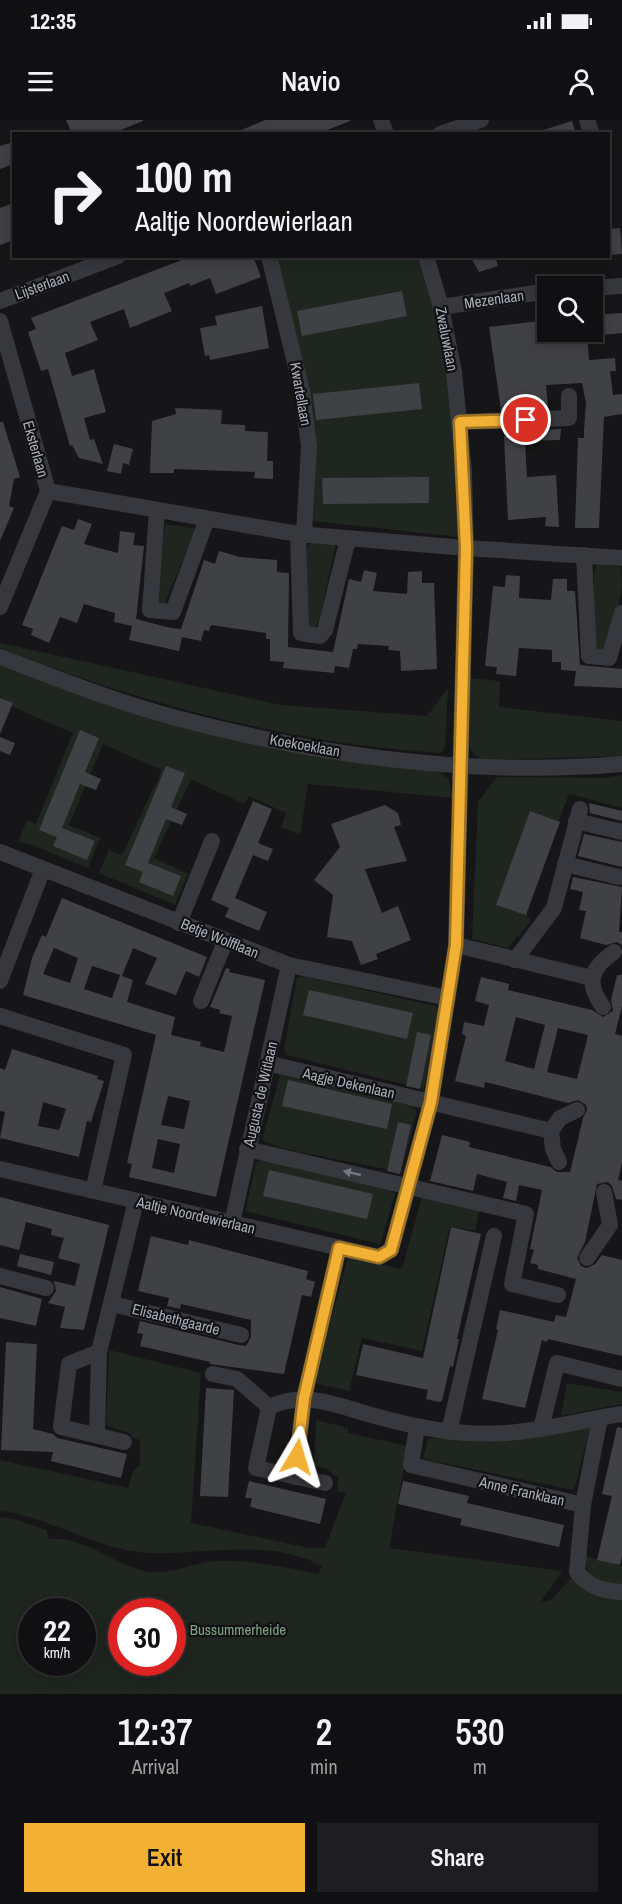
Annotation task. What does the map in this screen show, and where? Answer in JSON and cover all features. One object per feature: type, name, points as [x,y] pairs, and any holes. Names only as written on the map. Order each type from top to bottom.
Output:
[{"type":"street","points":[[445,132],[462,123],[481,120]]},
{"type":"street","name":"Lijsterlaan","points":[[0,301],[113,258]]},
{"type":"street","name":"Kwartellaan","points":[[269,258],[302,391],[309,447],[301,534],[301,633],[320,636],[325,630],[348,539]]},
{"type":"street","name":"Zwaluwlaan","points":[[427,258],[441,307],[460,422],[466,548],[460,767]]},
{"type":"street","points":[[603,287],[622,285]]},
{"type":"street","name":"Mezenlaan","points":[[441,307],[537,293]]},
{"type":"street","name":"Eksterlaan","points":[[0,321],[48,491],[0,607]]},
{"type":"street","points":[[460,422],[569,418],[570,396]]},
{"type":"street","points":[[48,491],[301,534],[622,558]]},
{"type":"street","points":[[157,510],[150,609],[173,612],[207,519]]},
{"type":"street","points":[[584,555],[589,656],[609,658],[622,613]]},
{"type":"street","name":"Koekoeklaan","points":[[0,657],[75,686],[176,718],[287,742],[397,760],[460,767],[583,768],[622,765]]},
{"type":"street","points":[[410,1186],[431,1102],[456,945],[460,767]]},
{"type":"street","points":[[515,960],[554,909],[578,815],[622,832]]},
{"type":"street","points":[[179,922],[212,841]]},
{"type":"street","name":"Betje Wolfflaan","points":[[0,852],[225,942],[289,965],[448,998]]},
{"type":"street","points":[[565,864],[619,877]]},
{"type":"street","points":[[0,981],[43,869]]},
{"type":"street","points":[[201,1001],[225,942]]},
{"type":"street","points":[[456,945],[592,978]]},
{"type":"street","points":[[603,1007],[593,994],[592,978],[602,961],[614,952]]},
{"type":"street","name":"Augusta de Witlaan","points":[[232,1223],[289,965]]},
{"type":"street","points":[[0,1016],[124,1055],[93,1191]]},
{"type":"street","name":"Aagje Dekenlaan","points":[[267,1063],[551,1131]]},
{"type":"street","points":[[559,1162],[553,1149],[551,1131],[560,1118],[577,1110]]},
{"type":"street","points":[[247,1149],[526,1214],[512,1284],[558,1295]]},
{"type":"street","name":"Aaltje Noordewierlaan","points":[[0,1169],[379,1257],[391,1250],[410,1186]]},
{"type":"street","points":[[587,1258],[616,1226],[604,1192]]},
{"type":"street","name":"Elisabethgaarde","points":[[97,1436],[99,1352],[136,1201]]},
{"type":"street","points":[[449,1432],[494,1236]]},
{"type":"street","points":[[295,1477],[304,1398],[339,1248]]},
{"type":"street","points":[[0,1276],[46,1288]]},
{"type":"street","name":"Elisabethgaarde","points":[[112,1304],[241,1335]]},
{"type":"street","points":[[99,1352],[69,1364],[61,1427],[124,1442]]},
{"type":"street","points":[[541,1429],[557,1363],[622,1379]]},
{"type":"street","points":[[213,1374],[237,1379],[269,1407]]},
{"type":"street","points":[[269,1407],[282,1401],[304,1398],[417,1427],[449,1432],[507,1433],[622,1414]]},
{"type":"street","points":[[269,1407],[256,1468],[325,1483]]},
{"type":"street","name":"Anne Franklaan","points":[[417,1427],[411,1465],[583,1505],[600,1418]]},
{"type":"street","points":[[583,1505],[577,1572],[596,1587],[622,1593]]},
{"type":"green space","points":[[274,258],[422,258],[443,341],[455,442],[459,537],[313,521],[316,463],[312,404]]},
{"type":"green space","points":[[165,524],[194,528],[194,533],[164,605],[159,604],[157,597]]},
{"type":"green space","points":[[312,541],[335,544],[335,548],[320,616],[316,626],[310,628],[306,623],[307,548]]},
{"type":"green space","points":[[597,564],[621,567],[622,587],[609,649],[597,654],[593,642],[594,571]]},
{"type":"green space","points":[[0,643],[281,705],[427,716],[448,688],[445,747],[441,753],[384,748],[272,730],[216,718],[107,687],[0,648]]},
{"type":"green space","points":[[0,666],[115,707],[437,771],[449,779],[453,798],[308,784],[300,835],[281,827],[286,813],[249,796],[244,804],[191,779],[154,858],[188,874],[175,905],[99,873],[109,850],[122,855],[162,770],[103,744],[69,825],[100,838],[88,868],[30,844],[18,842],[27,820],[36,824],[73,733],[0,701]]},
{"type":"green space","points":[[468,678],[500,681],[499,707],[622,721],[622,756],[481,760],[474,755],[468,745]]},
{"type":"green space","points":[[622,775],[622,808],[569,794],[525,911],[531,921],[508,948],[472,939],[478,802],[497,777],[604,778]]},
{"type":"green space","points":[[303,976],[435,1006],[439,1010],[424,1089],[286,1055],[284,1049],[297,978]]},
{"type":"green space","points":[[280,1075],[411,1106],[417,1111],[401,1172],[285,1149],[262,1140]]},
{"type":"green space","points":[[262,1160],[389,1190],[395,1194],[380,1244],[245,1211],[256,1163]]},
{"type":"green space","points":[[423,1193],[480,1208],[475,1231],[450,1226],[422,1351],[362,1338],[349,1391],[314,1383],[348,1257],[402,1269]]},
{"type":"green space","name":"Bussummerheide","points":[[109,1350],[201,1373],[191,1523],[309,1548],[325,1548],[346,1493],[337,1491],[339,1478],[325,1468],[314,1466],[316,1420],[348,1428],[348,1433],[408,1446],[389,1548],[562,1571],[540,1603],[551,1600],[573,1576],[622,1597],[622,1694],[0,1694],[0,1517],[15,1519],[46,1530],[49,1539],[73,1541],[129,1566],[149,1572],[166,1572],[221,1561],[263,1564],[318,1574],[322,1567],[282,1552],[260,1550],[171,1553],[130,1551],[19,1514],[0,1511],[0,1460],[128,1488],[133,1471],[140,1465],[140,1440],[131,1437],[131,1434],[106,1425]]},
{"type":"green space","points":[[567,1383],[622,1392],[622,1404],[561,1416]]},
{"type":"green space","points":[[590,1428],[574,1490],[423,1459],[428,1438],[498,1441]]},
{"type":"green space","points":[[582,1555],[622,1566],[622,1587],[592,1581]]},
{"type":"building","points":[[66,120],[143,120],[116,132],[71,132]]},
{"type":"building","points":[[265,120],[350,120],[322,132],[237,132]]},
{"type":"building","points":[[572,121],[575,132],[540,132]]},
{"type":"building","points":[[12,143],[12,165],[0,169],[0,146]]},
{"type":"building","points":[[11,204],[12,241],[0,245],[0,208]]},
{"type":"building","points":[[620,228],[622,254],[610,255],[610,229]]},
{"type":"building","points":[[187,258],[254,258],[261,277],[216,294],[210,278],[190,286],[189,283],[164,293],[172,311],[130,328],[124,309],[90,322],[98,340],[65,353],[72,376],[94,369],[106,412],[84,418],[90,440],[94,439],[103,464],[79,458],[72,445],[70,446],[48,369],[41,371],[28,332],[36,329],[31,318]]},
{"type":"building","points":[[471,258],[496,258],[498,266],[479,272]]},
{"type":"building","points":[[402,291],[407,316],[302,336],[297,311]]},
{"type":"building","points":[[262,306],[269,348],[210,360],[209,355],[205,356],[200,328],[217,325],[215,316]]},
{"type":"building","points":[[622,313],[622,333],[603,335],[603,314]]},
{"type":"building","points":[[537,321],[537,342],[588,342],[589,360],[615,358],[616,371],[610,371],[613,395],[622,394],[622,414],[604,417],[599,528],[575,528],[578,438],[584,438],[586,403],[582,383],[546,385],[548,408],[501,410],[489,327]]},
{"type":"building","points":[[419,383],[422,409],[316,420],[313,394]]},
{"type":"building","points":[[175,408],[222,410],[221,424],[245,425],[245,431],[268,432],[267,461],[273,461],[273,479],[254,478],[255,472],[174,469],[174,473],[150,473],[152,421],[176,414]]},
{"type":"building","points":[[0,422],[3,422],[20,477],[14,479],[9,506],[14,508],[0,541]]},
{"type":"building","points":[[561,429],[560,440],[525,441],[527,477],[556,475],[559,527],[545,526],[546,517],[508,520],[504,436],[512,435],[512,431]]},
{"type":"building","points":[[114,444],[133,449],[129,465],[123,463],[121,474],[107,471]]},
{"type":"building","points":[[429,477],[429,503],[323,504],[322,478]]},
{"type":"building","points":[[78,519],[92,524],[84,544],[118,553],[120,531],[135,533],[133,545],[144,546],[136,619],[171,628],[181,629],[204,560],[215,564],[219,551],[240,557],[277,560],[277,572],[289,573],[288,647],[333,652],[349,579],[361,582],[364,570],[377,573],[373,591],[407,594],[408,572],[422,571],[422,583],[434,583],[437,669],[401,671],[400,651],[388,650],[389,646],[358,644],[357,649],[353,649],[349,668],[335,666],[334,673],[283,668],[284,662],[270,661],[270,639],[266,639],[266,633],[211,625],[209,631],[204,630],[201,641],[182,637],[179,651],[129,640],[132,626],[114,622],[115,613],[84,604],[77,623],[60,617],[49,643],[31,635],[33,629],[22,625],[62,526],[74,530]]},
{"type":"building","points":[[506,575],[520,576],[519,598],[551,600],[553,579],[567,579],[567,591],[575,591],[580,665],[622,669],[622,688],[574,686],[576,671],[561,670],[561,662],[552,662],[552,650],[519,648],[516,676],[496,674],[497,667],[485,666],[493,586],[505,587]]},
{"type":"building","points":[[0,698],[13,703],[0,734]]},
{"type":"building","points":[[80,730],[99,738],[85,772],[101,779],[96,790],[80,784],[62,828],[95,841],[87,860],[53,846],[57,837],[39,830]]},
{"type":"building","points":[[0,737],[15,743],[10,755],[0,751]]},
{"type":"building","points":[[166,766],[185,773],[171,807],[187,814],[182,825],[166,819],[148,863],[181,876],[173,896],[139,882],[143,872],[125,865]]},
{"type":"building","points":[[253,801],[272,809],[258,843],[273,849],[268,861],[253,855],[235,898],[267,912],[259,931],[225,917],[229,908],[211,900]]},
{"type":"building","points":[[589,803],[622,811],[622,821],[590,813]]},
{"type":"building","points":[[385,805],[398,813],[401,825],[394,827],[407,861],[365,869],[382,913],[398,906],[411,940],[376,954],[378,959],[361,965],[352,941],[327,937],[333,895],[314,880],[340,847],[331,824]]},
{"type":"building","points":[[530,811],[560,822],[526,915],[496,905]]},
{"type":"building","points":[[584,834],[622,842],[622,867],[578,856]]},
{"type":"building","points":[[573,877],[622,887],[619,932],[622,932],[622,945],[617,942],[606,945],[580,938],[586,911],[579,910],[583,892],[570,889]]},
{"type":"building","points":[[62,898],[207,957],[199,977],[186,971],[176,995],[145,984],[157,958],[133,948],[122,976],[133,980],[127,1002],[175,1017],[171,1035],[201,1042],[200,1046],[224,1052],[232,1016],[219,1013],[220,1010],[210,1007],[226,968],[230,969],[229,972],[265,980],[216,1197],[129,1177],[132,1164],[127,1163],[156,1035],[23,995],[32,958],[42,935],[46,937]],"holes":[[[54,948],[78,958],[70,983],[43,974]],[[92,966],[120,975],[112,998],[84,989]],[[168,1096],[190,1101],[184,1129],[161,1125]],[[158,1139],[180,1144],[174,1173],[152,1168]]]},
{"type":"building","points":[[617,975],[622,975],[622,1006],[615,1034],[622,1036],[622,1162],[618,1180],[622,1181],[622,1200],[616,1199],[612,1186],[608,1182],[597,1184],[585,1242],[577,1258],[581,1266],[587,1268],[595,1264],[602,1255],[622,1260],[622,1356],[548,1339],[547,1342],[542,1340],[525,1408],[482,1399],[498,1330],[496,1329],[500,1310],[554,1322],[556,1315],[566,1317],[576,1279],[538,1269],[538,1265],[530,1263],[534,1250],[530,1249],[542,1190],[519,1185],[516,1201],[503,1198],[507,1182],[477,1174],[473,1191],[430,1181],[442,1135],[470,1142],[469,1147],[550,1167],[557,1172],[570,1172],[587,1110],[586,1105],[578,1100],[568,1103],[485,1082],[484,1088],[455,1081],[466,1036],[462,1034],[464,1022],[484,1026],[489,1005],[475,1001],[481,977],[509,984],[508,990],[592,1010],[603,1017],[613,1011],[611,1000]],"holes":[[[516,1017],[545,1025],[534,1069],[505,1061]],[[558,1028],[588,1035],[577,1079],[547,1072]]]},
{"type":"building","points":[[309,990],[413,1013],[407,1039],[303,1015]]},
{"type":"building","points":[[417,1032],[431,1035],[420,1089],[406,1086]]},
{"type":"building","points":[[12,1049],[98,1076],[97,1079],[104,1081],[91,1122],[87,1121],[79,1157],[0,1138],[5,1112],[0,1111],[0,1068],[5,1070]],"holes":[[[43,1102],[66,1109],[59,1130],[38,1126]]]},
{"type":"building","points":[[288,1080],[392,1104],[387,1129],[282,1106]]},
{"type":"building","points":[[398,1122],[411,1125],[400,1174],[387,1171]]},
{"type":"building","points":[[269,1170],[373,1194],[367,1219],[263,1196]]},
{"type":"building","points":[[0,1197],[109,1225],[84,1330],[60,1328],[65,1307],[48,1303],[56,1291],[54,1281],[75,1286],[80,1264],[58,1258],[64,1238],[51,1235],[52,1229],[26,1222],[19,1250],[0,1245]]},
{"type":"building","points":[[451,1227],[481,1234],[457,1339],[459,1339],[453,1367],[450,1366],[442,1401],[426,1399],[428,1390],[356,1375],[363,1344],[423,1358]]},
{"type":"building","points":[[151,1236],[188,1245],[189,1240],[308,1271],[306,1279],[315,1282],[311,1297],[302,1295],[284,1374],[210,1364],[210,1362],[140,1346],[143,1334],[137,1333],[140,1321],[239,1345],[246,1346],[251,1337],[251,1320],[181,1304],[180,1309],[167,1306],[169,1298],[138,1291]]},
{"type":"building","points":[[20,1254],[54,1262],[51,1275],[17,1266]]},
{"type":"building","points":[[0,1287],[42,1299],[36,1326],[0,1318]]},
{"type":"building","points":[[6,1342],[37,1344],[33,1429],[53,1434],[57,1438],[127,1454],[121,1478],[51,1461],[53,1452],[1,1450]]},
{"type":"building","points":[[206,1388],[234,1390],[228,1497],[200,1496]]},
{"type":"building","points":[[617,1427],[622,1428],[622,1555],[620,1565],[597,1560],[612,1496],[602,1494]]},
{"type":"building","points":[[249,1481],[326,1499],[320,1524],[250,1507],[252,1498],[245,1498]]},
{"type":"building","points":[[403,1481],[469,1496],[467,1503],[564,1525],[559,1547],[460,1525],[462,1519],[398,1504]]},
{"type":"route","points":[[297,1457],[304,1398],[339,1248],[379,1257],[391,1250],[431,1102],[456,945],[466,548],[460,422],[526,420]]}]
